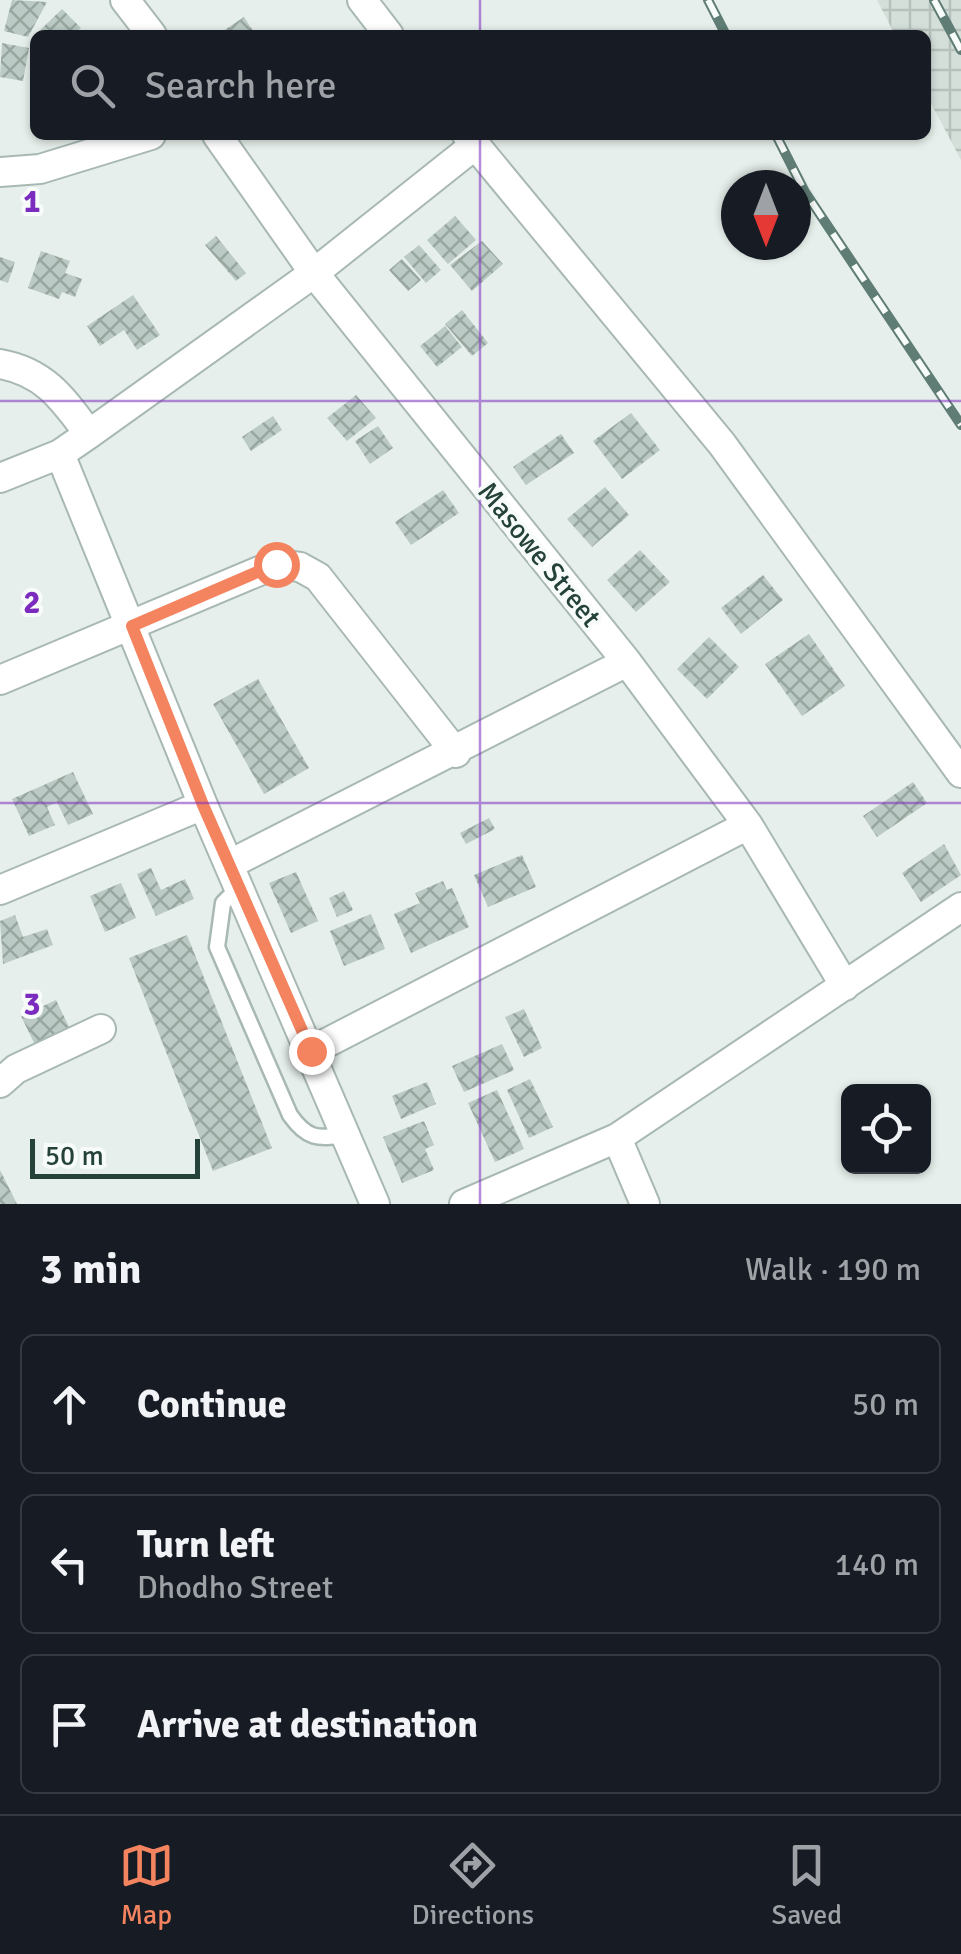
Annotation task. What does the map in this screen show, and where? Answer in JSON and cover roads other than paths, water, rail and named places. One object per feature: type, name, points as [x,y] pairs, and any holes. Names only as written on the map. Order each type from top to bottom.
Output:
[{"type":"street","points":[[125,0],[148,30]]},
{"type":"street","points":[[362,0],[385,30]]},
{"type":"street","points":[[0,172],[71,161],[136,140]]},
{"type":"street","name":"Masowe Street","points":[[221,140],[314,272],[627,662],[748,824],[845,986]]},
{"type":"street","points":[[0,478],[60,454],[89,434],[314,272],[471,140],[722,444],[961,773]]},
{"type":"street","points":[[0,364],[33,372],[54,387],[89,434]]},
{"type":"street","points":[[60,454],[203,805],[374,1204]]},
{"type":"street","points":[[0,680],[276,564],[300,567],[318,577],[456,753]]},
{"type":"street","points":[[235,875],[627,662]]},
{"type":"street","points":[[0,890],[203,805]]},
{"type":"street","points":[[311,1051],[748,824]]},
{"type":"street","points":[[464,1204],[617,1138],[961,907]]},
{"type":"street","points":[[0,1083],[16,1069],[102,1029]]},
{"type":"street","points":[[617,1138],[645,1204]]},
{"type":"lane","points":[[235,875],[223,903],[217,947],[290,1115],[303,1134],[317,1139],[346,1135]]},
{"type":"railway","points":[[708,0],[723,30]]},
{"type":"railway","points":[[934,0],[961,50]]},
{"type":"railway","points":[[779,140],[805,192],[961,425]]}]
